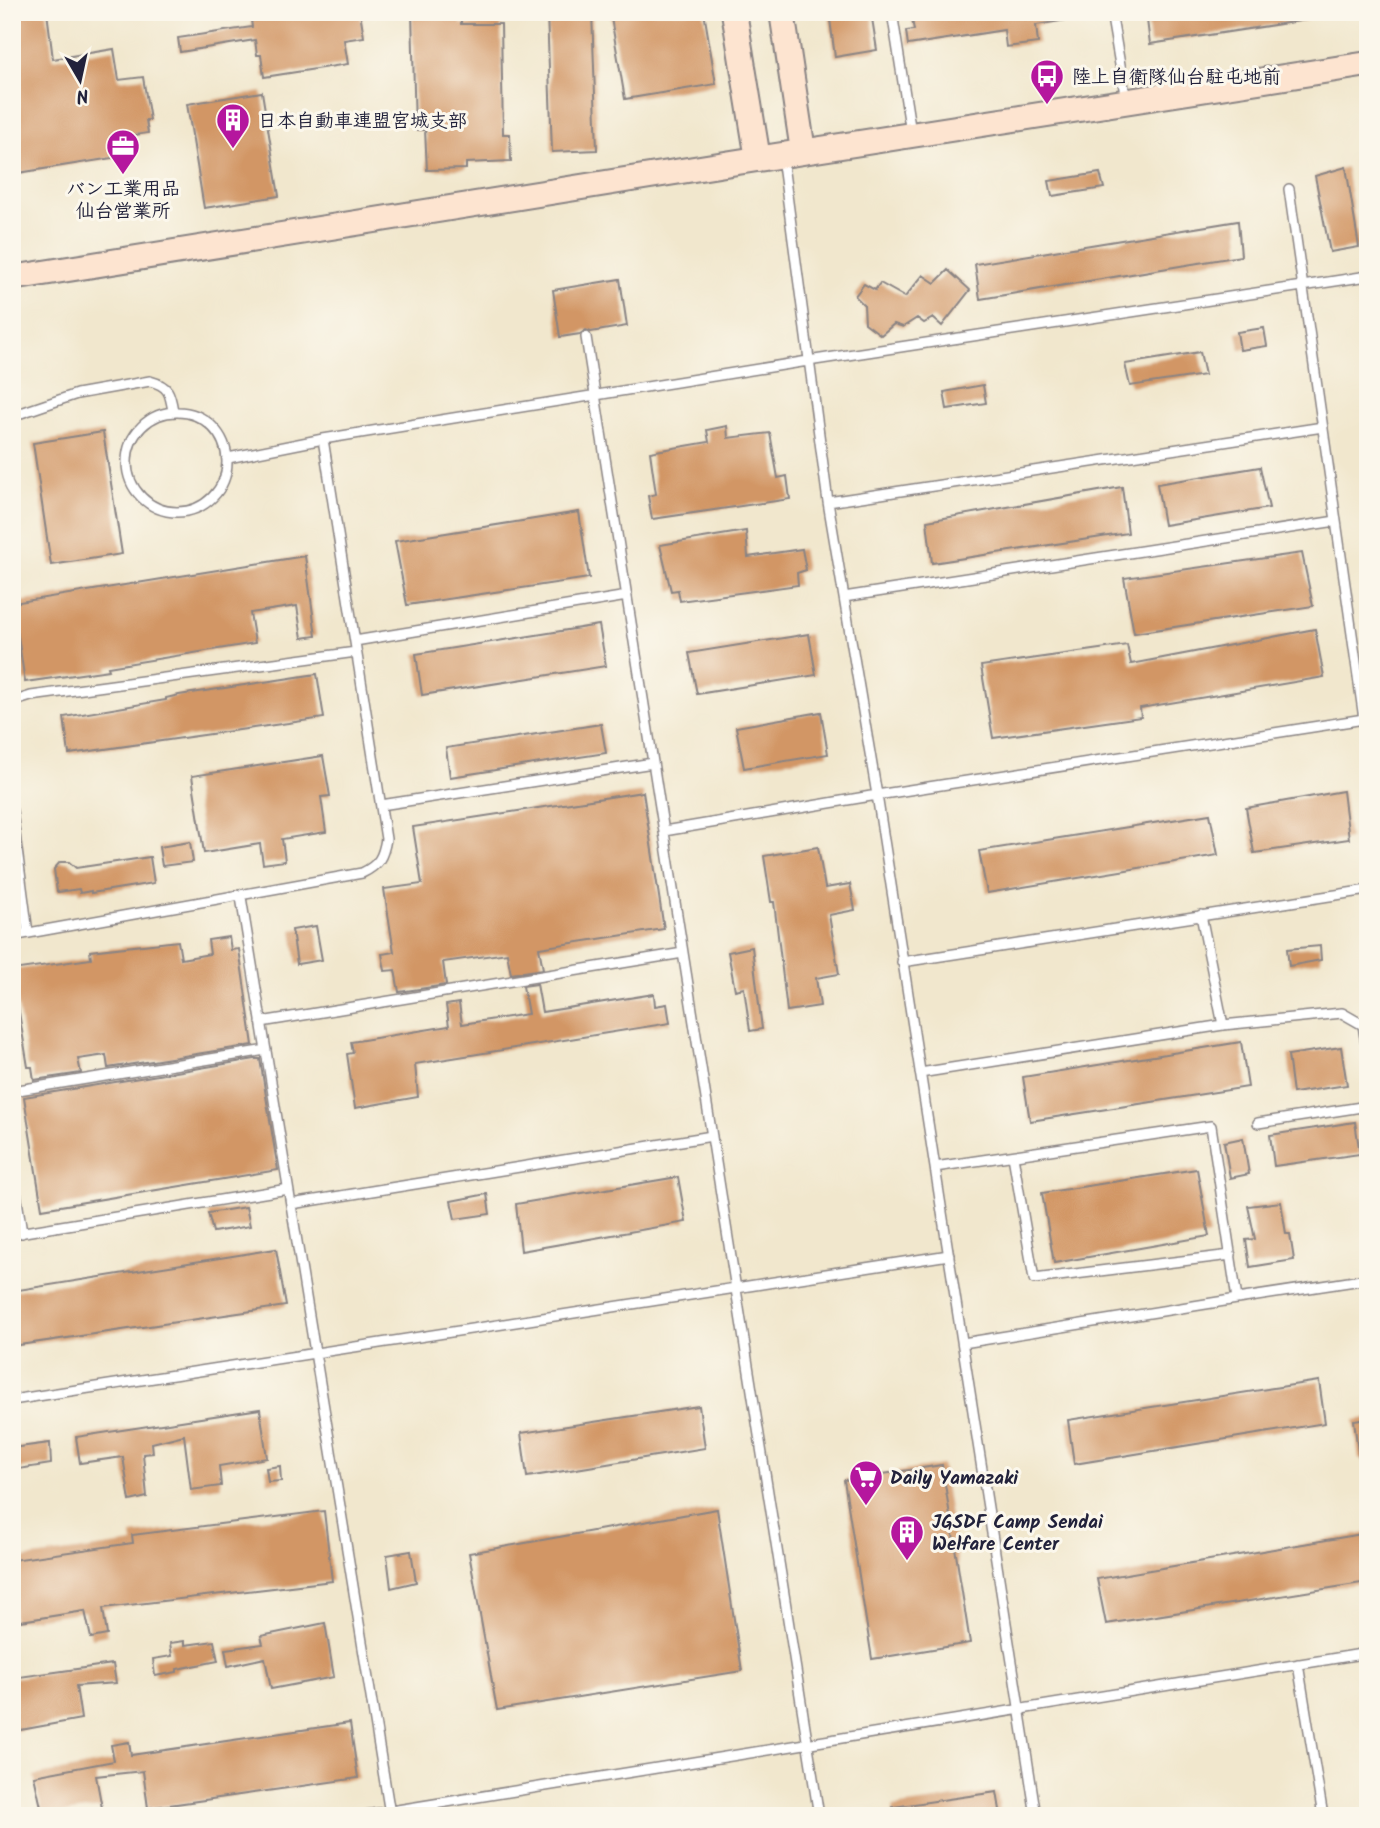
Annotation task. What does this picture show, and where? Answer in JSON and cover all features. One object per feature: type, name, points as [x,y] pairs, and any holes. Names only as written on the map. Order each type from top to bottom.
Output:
[{"type":"street","points":[[734,12],[781,155]]},
{"type":"street","points":[[781,155],[782,12]]},
{"type":"street","points":[[12,278],[1368,64]]},
{"type":"lane","points":[[892,12],[911,135]]},
{"type":"lane","points":[[1111,12],[1126,102]]},
{"type":"lane","points":[[781,155],[828,502],[877,795],[1036,1816]]},
{"type":"lane","points":[[1289,189],[1368,747]]},
{"type":"lane","points":[[228,458],[323,439],[808,361],[1368,276]]},
{"type":"lane","points":[[586,337],[819,1816]]},
{"type":"lane","points":[[12,416],[76,394],[150,381],[162,384],[168,391],[173,411]]},
{"type":"lane","points":[[173,411],[196,416],[215,429],[224,442],[228,458],[226,475],[219,490],[207,503],[192,510],[175,513],[144,501],[133,487],[127,472],[127,455],[132,439],[142,425],[156,416],[173,411]]},
{"type":"lane","points":[[828,502],[1323,427]]},
{"type":"lane","points":[[12,936],[241,897],[362,873],[377,866],[384,855],[386,839],[323,439]]},
{"type":"lane","points":[[844,597],[1336,521]]},
{"type":"lane","points":[[355,641],[626,596]]},
{"type":"lane","points":[[12,702],[31,696],[356,652]]},
{"type":"lane","points":[[664,831],[1364,719]]},
{"type":"lane","points":[[381,806],[653,763]]},
{"type":"lane","points":[[12,811],[28,933]]},
{"type":"lane","points":[[902,962],[1368,890]]},
{"type":"lane","points":[[241,897],[390,1813]]},
{"type":"lane","points":[[1201,915],[1223,1025]]},
{"type":"lane","points":[[261,1023],[683,953]]},
{"type":"lane","points":[[920,1073],[1223,1025],[1342,1013],[1363,1025],[1368,1056]]},
{"type":"lane","points":[[12,1091],[266,1049]]},
{"type":"lane","points":[[1258,1123],[1368,1106]]},
{"type":"lane","points":[[935,1167],[1211,1126],[1237,1299]]},
{"type":"lane","points":[[291,1204],[712,1136]]},
{"type":"lane","points":[[1013,1156],[1034,1279],[1231,1255]]},
{"type":"lane","points":[[12,1167],[17,1233],[288,1189]]},
{"type":"lane","points":[[12,1400],[949,1255]]},
{"type":"lane","points":[[962,1343],[1368,1279]]},
{"type":"lane","points":[[360,1816],[1368,1653]]},
{"type":"lane","points":[[1298,1664],[1323,1816]]},
{"type":"building","points":[[12,12],[47,12],[53,59],[114,49],[119,80],[143,77],[150,120],[146,120],[148,133],[128,136],[131,155],[12,174]]},
{"type":"building","points":[[250,12],[360,12],[364,37],[344,40],[348,64],[264,77],[261,55],[257,55],[255,40],[180,52],[178,38],[252,27]]},
{"type":"building","points":[[412,12],[461,12],[461,24],[501,24],[503,134],[510,134],[511,161],[466,163],[466,169],[427,170],[425,130],[415,130]]},
{"type":"building","points":[[547,12],[592,12],[597,150],[552,152]]},
{"type":"building","points":[[610,12],[704,12],[716,84],[625,99]]},
{"type":"building","points":[[829,12],[871,12],[877,50],[835,57]]},
{"type":"building","points":[[1067,12],[1067,20],[1036,25],[1038,43],[1006,47],[1004,30],[908,45],[906,31],[914,30],[911,14]]},
{"type":"building","points":[[1146,12],[1307,12],[1307,20],[1150,44]]},
{"type":"building","name":"日本自動車連盟宮城支部","points":[[262,92],[279,196],[204,208],[187,104]]},
{"type":"building","points":[[1346,167],[1359,247],[1330,252],[1315,176]]},
{"type":"building","points":[[1100,173],[1104,188],[1052,196],[1049,181]]},
{"type":"building","points":[[1238,221],[1241,256],[980,299],[975,264]]},
{"type":"building","points":[[948,270],[970,290],[942,326],[933,318],[924,323],[917,318],[903,327],[894,324],[881,335],[865,323],[864,305],[855,296],[864,284],[875,290],[880,283],[905,297],[923,275],[935,283]]},
{"type":"building","points":[[620,279],[627,326],[591,332],[586,330],[580,334],[560,337],[553,290]]},
{"type":"building","points":[[1264,328],[1267,346],[1240,350],[1237,332]]},
{"type":"building","points":[[1200,352],[1205,375],[1130,386],[1125,364]]},
{"type":"building","points":[[983,385],[986,403],[947,409],[944,392]]},
{"type":"building","points":[[727,426],[728,438],[770,433],[778,478],[787,476],[790,499],[652,519],[648,496],[656,494],[650,452],[709,442],[707,430]]},
{"type":"building","points":[[103,432],[122,554],[51,565],[33,443]]},
{"type":"building","points":[[1260,467],[1269,508],[1164,525],[1157,484]]},
{"type":"building","points":[[1122,487],[1128,533],[932,563],[927,521]]},
{"type":"building","points":[[579,512],[589,578],[407,605],[395,541]]},
{"type":"building","points":[[746,531],[748,557],[802,549],[806,570],[797,573],[798,585],[680,601],[678,590],[671,591],[660,545]]},
{"type":"building","points":[[1302,553],[1313,606],[1134,633],[1124,578]]},
{"type":"building","points":[[305,556],[316,636],[302,638],[297,606],[250,613],[255,643],[108,667],[109,670],[25,682],[13,603]]},
{"type":"building","points":[[599,625],[606,666],[422,695],[416,654]]},
{"type":"building","points":[[1315,629],[1324,677],[1140,708],[1141,717],[993,738],[981,666],[1127,645],[1131,664]]},
{"type":"building","points":[[809,634],[816,675],[697,694],[689,653]]},
{"type":"building","points":[[317,674],[324,718],[69,754],[64,717],[166,700],[179,695]]},
{"type":"building","points":[[821,712],[828,754],[744,768],[736,727]]},
{"type":"building","points":[[601,724],[606,753],[450,777],[446,748]]},
{"type":"building","points":[[323,756],[330,796],[321,797],[326,832],[282,839],[285,861],[263,864],[260,844],[204,853],[192,776]]},
{"type":"building","points":[[1343,791],[1349,839],[1254,853],[1246,808]]},
{"type":"building","points":[[643,792],[664,929],[539,948],[543,969],[511,974],[507,953],[443,962],[446,985],[399,992],[395,970],[385,971],[382,954],[394,952],[384,889],[422,884],[413,827]]},
{"type":"building","points":[[1210,814],[1218,855],[987,893],[979,851]]},
{"type":"building","points":[[190,842],[193,862],[162,866],[159,847]]},
{"type":"building","points":[[818,847],[825,888],[850,884],[855,910],[829,915],[839,974],[816,978],[820,1006],[787,1011],[774,902],[771,902],[764,856]]},
{"type":"building","points":[[150,857],[154,883],[91,893],[80,893],[79,889],[57,892],[54,869],[60,862],[69,862],[76,868]]},
{"type":"building","points":[[316,926],[322,960],[297,964],[292,930]]},
{"type":"building","points":[[229,937],[231,950],[239,949],[253,1045],[108,1068],[106,1055],[78,1059],[81,1073],[34,1080],[32,1067],[28,1067],[12,970],[91,959],[90,951],[178,941],[181,959],[210,954],[208,940]]},
{"type":"building","points":[[1320,946],[1321,960],[1289,966],[1287,949]]},
{"type":"building","points":[[752,947],[762,1029],[750,1031],[744,988],[735,990],[728,952]]},
{"type":"building","points":[[537,984],[542,1012],[654,994],[655,1006],[667,1004],[670,1023],[415,1064],[418,1097],[355,1108],[347,1054],[353,1053],[351,1042],[449,1026],[446,1005],[459,1003],[462,1024],[528,1014],[523,986]]},
{"type":"building","points":[[1241,1042],[1248,1087],[1030,1121],[1023,1077]]},
{"type":"building","points":[[1341,1047],[1347,1085],[1293,1093],[1288,1055]]},
{"type":"building","points":[[260,1059],[278,1170],[42,1209],[24,1097]]},
{"type":"building","points":[[1355,1122],[1360,1154],[1274,1166],[1270,1135]]},
{"type":"building","points":[[1243,1138],[1249,1174],[1230,1178],[1224,1142]]},
{"type":"building","points":[[1197,1169],[1209,1236],[1054,1263],[1042,1193]]},
{"type":"building","points":[[678,1177],[686,1222],[521,1251],[516,1204]]},
{"type":"building","points":[[487,1194],[490,1214],[455,1219],[451,1201]]},
{"type":"building","points":[[1281,1202],[1286,1234],[1290,1234],[1294,1260],[1250,1267],[1246,1240],[1255,1239],[1248,1206]]},
{"type":"building","points":[[246,1207],[250,1226],[213,1232],[208,1213]]},
{"type":"building","points":[[276,1249],[286,1306],[12,1346],[12,1291]]},
{"type":"building","points":[[1319,1381],[1325,1423],[1074,1464],[1068,1420]]},
{"type":"building","points":[[699,1406],[705,1448],[527,1477],[521,1433]]},
{"type":"building","points":[[260,1409],[267,1458],[219,1466],[221,1486],[191,1490],[184,1435],[152,1443],[153,1453],[143,1454],[147,1497],[130,1501],[123,1457],[80,1463],[76,1437]]},
{"type":"building","points":[[1368,1418],[1368,1459],[1359,1459],[1354,1420]]},
{"type":"building","points":[[50,1443],[51,1464],[12,1470],[12,1448]]},
{"type":"building","name":"JGSDF Camp Sendai Welfare Center","points":[[942,1465],[970,1643],[872,1659],[844,1480]]},
{"type":"building","points":[[280,1466],[281,1481],[268,1482],[266,1468]]},
{"type":"building","points":[[717,1509],[742,1671],[497,1710],[469,1553]]},
{"type":"building","points":[[324,1511],[332,1581],[103,1608],[107,1635],[91,1638],[85,1611],[14,1622],[12,1560],[133,1543],[132,1535]]},
{"type":"building","points":[[1368,1533],[1368,1582],[1106,1624],[1097,1579]]},
{"type":"building","points":[[411,1551],[416,1582],[391,1588],[387,1555]]},
{"type":"building","points":[[325,1623],[334,1677],[271,1689],[265,1658],[228,1666],[225,1649],[263,1644],[261,1636]]},
{"type":"building","points":[[185,1641],[185,1645],[214,1641],[218,1661],[155,1676],[153,1659],[172,1656],[170,1643]]},
{"type":"building","points":[[113,1664],[116,1683],[76,1686],[81,1719],[15,1731],[12,1718],[12,1678]]},
{"type":"building","points":[[350,1723],[358,1778],[148,1808],[143,1771],[96,1776],[102,1808],[43,1816],[34,1776],[114,1761],[111,1745],[129,1742],[131,1755]]},
{"type":"building","points":[[997,1792],[1001,1816],[894,1816],[893,1807]]},
{"type":"place","name":"陸上自衛隊仙台駐屯地前","points":[[1047,106]]},
{"type":"place","name":"日本自動車連盟宮城支部","points":[[233,150]]},
{"type":"place","name":"バン工業用品 仙台営業所","points":[[123,176]]},
{"type":"place","name":"Daily Yamazaki","points":[[866,1507]]},
{"type":"place","name":"JGSDF Camp Sendai Welfare Center","points":[[907,1562]]}]
